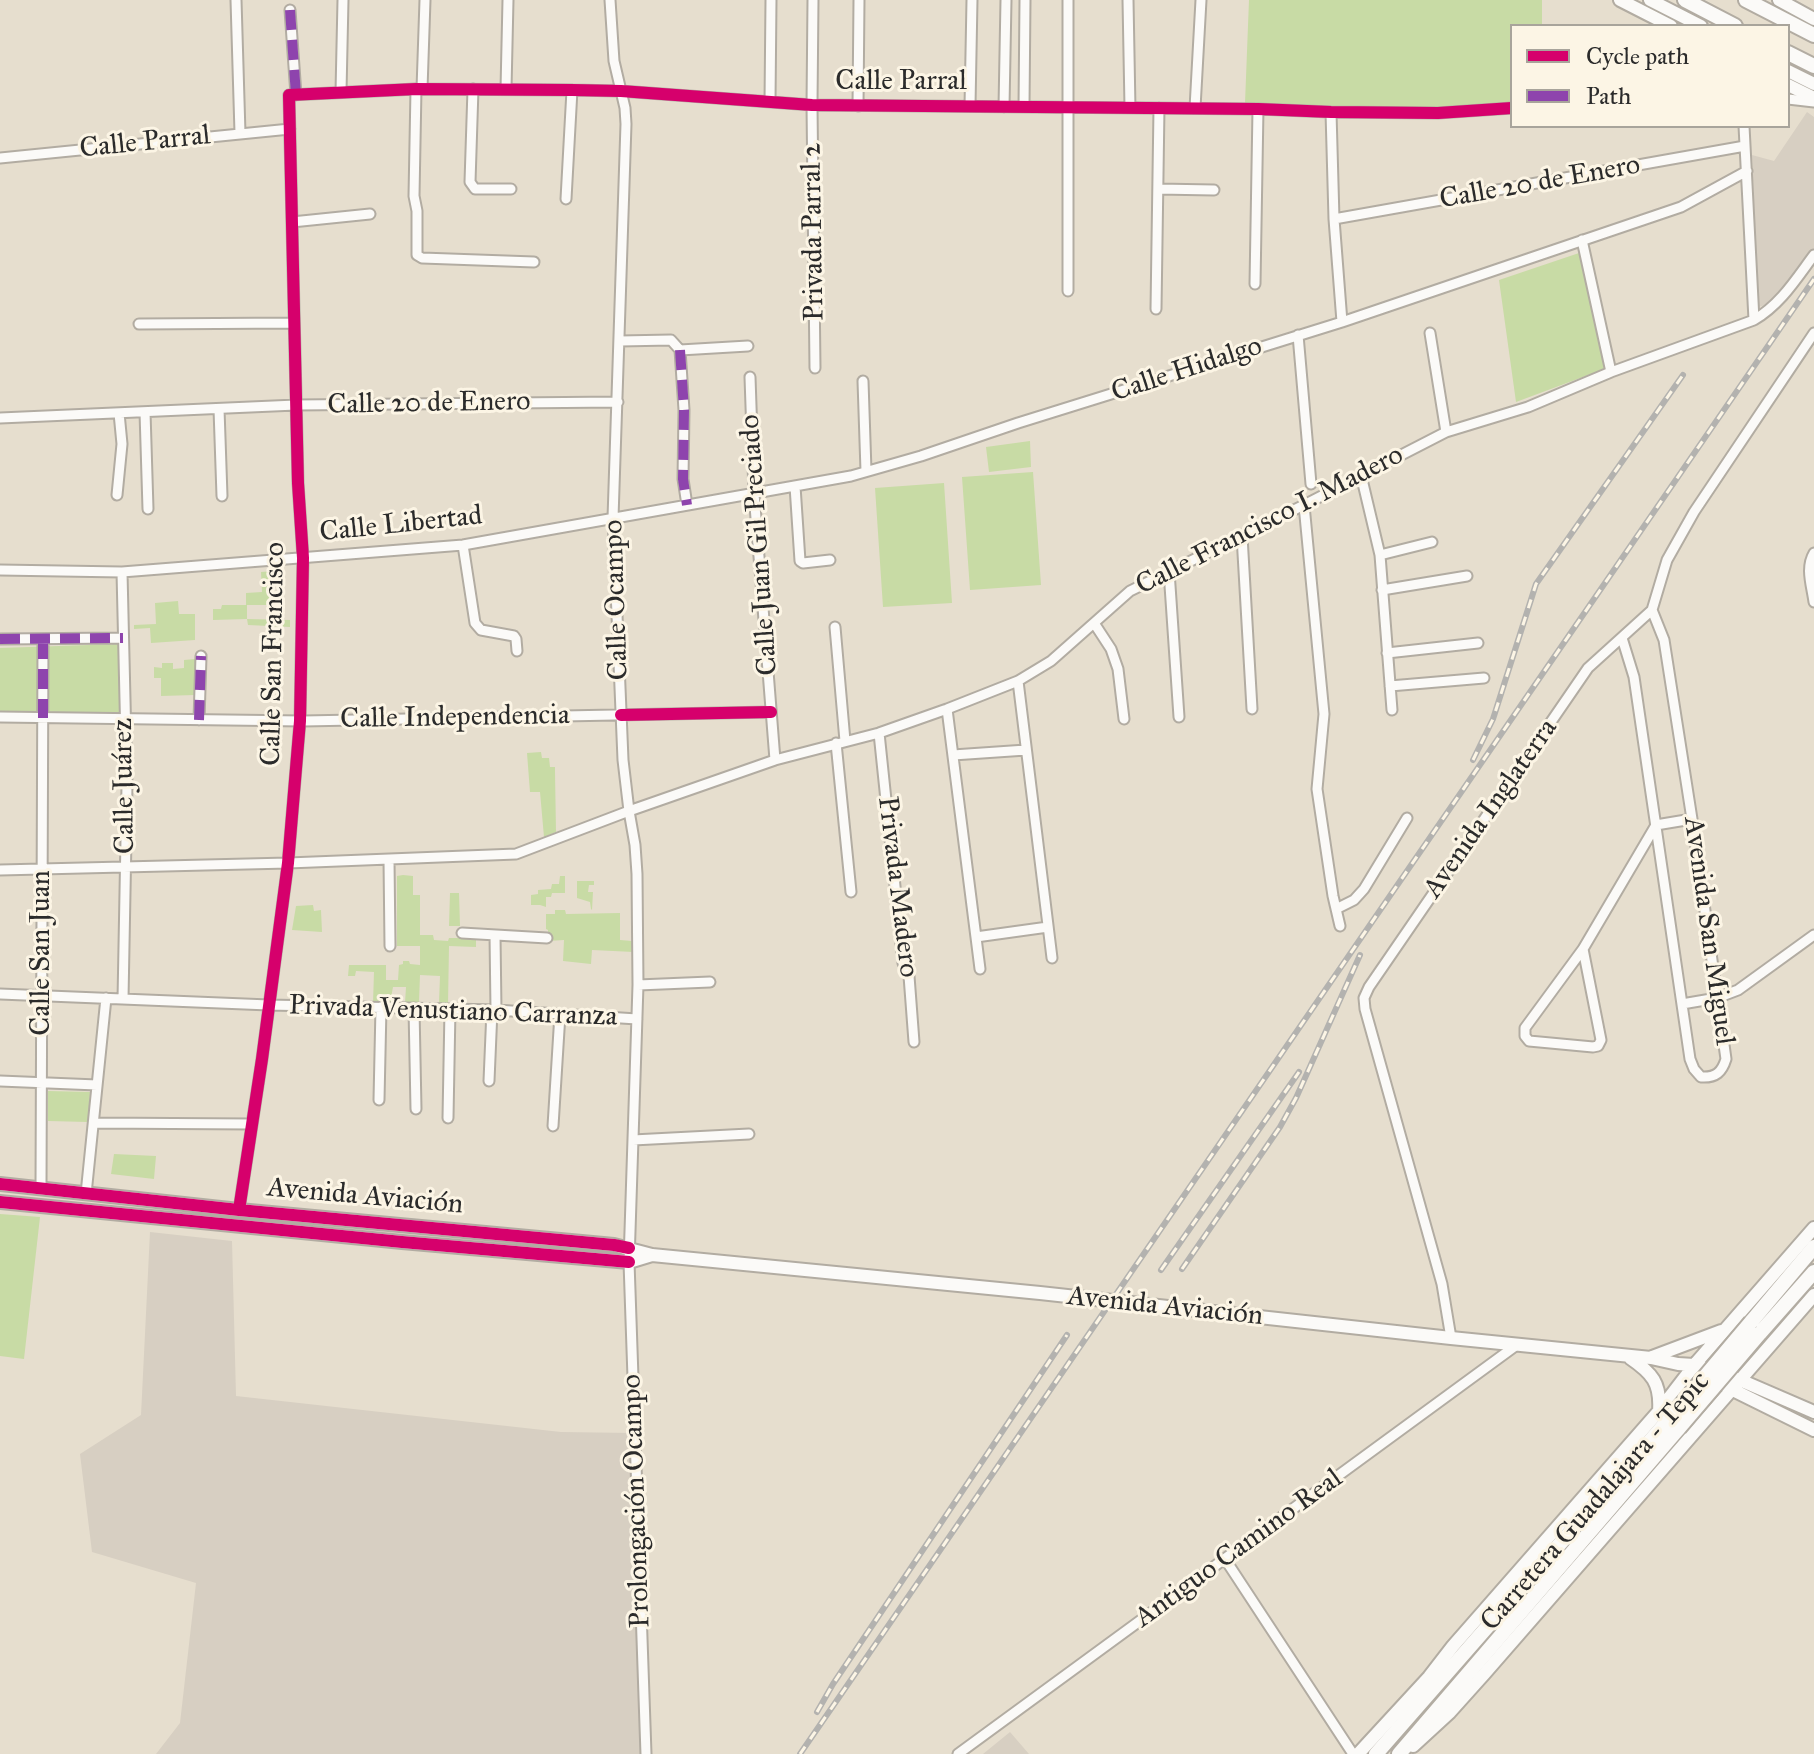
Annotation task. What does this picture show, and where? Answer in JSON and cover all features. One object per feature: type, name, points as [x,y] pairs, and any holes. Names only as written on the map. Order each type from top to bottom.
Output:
[{"type":"highway","points":[[1685,0],[1731,24]]},
{"type":"highway","points":[[1746,0],[1814,35]]},
{"type":"highway","points":[[1790,54],[1814,66]]},
{"type":"highway","name":"Carretera Guadalajara - Tepic","points":[[1402,1754],[1755,1328],[1814,1247]]},
{"type":"highway","name":"Carretera Guadalajara - Tepic","points":[[1755,1328],[1814,1272]]},
{"type":"highway","name":"Carretera Guadalajara - Tepic","points":[[1376,1754],[1674,1424]]},
{"type":"main road","points":[[1620,0],[1667,24]]},
{"type":"main road","points":[[1650,0],[1697,24]]},
{"type":"main road","points":[[1779,0],[1814,19]]},
{"type":"main road","points":[[1790,72],[1814,84]]},
{"type":"main road","points":[[1790,86],[1814,100]]},
{"type":"main road","name":"Avenida Aviación","points":[[0,1184],[239,1210],[599,1243],[652,1255],[1151,1304],[1651,1358],[1736,1384]]},
{"type":"main road","name":"Avenida Aviación","points":[[0,1202],[629,1262],[652,1255]]},
{"type":"main road","points":[[1674,1424],[1687,1368],[1814,1228]]},
{"type":"main road","points":[[1356,1754],[1429,1677],[1453,1646],[1674,1424],[1736,1384],[1814,1295]]},
{"type":"main road","points":[[1747,1304],[1742,1318],[1748,1333],[1758,1338],[1778,1334]]},
{"type":"main road","points":[[1651,1358],[1727,1327]]},
{"type":"main road","points":[[1627,1356],[1649,1371],[1674,1424]]},
{"type":"main road","points":[[1736,1384],[1814,1412]]},
{"type":"main road","points":[[1736,1384],[1814,1430]]},
{"type":"street","points":[[236,0],[240,133]]},
{"type":"street","points":[[341,92],[343,0]]},
{"type":"street","points":[[425,0],[414,196],[417,255],[422,258],[534,262]]},
{"type":"street","points":[[506,89],[508,0]]},
{"type":"street","name":"Calle Ocampo","points":[[610,0],[614,61],[626,124],[613,518],[623,760],[637,874],[638,985],[629,1248]]},
{"type":"street","points":[[770,102],[771,0]]},
{"type":"street","name":"Privada Parral 2","points":[[813,0],[815,368]]},
{"type":"street","points":[[858,106],[859,0]]},
{"type":"street","points":[[970,106],[972,0]]},
{"type":"street","points":[[1004,107],[1006,0]]},
{"type":"street","points":[[1024,107],[1025,0]]},
{"type":"street","points":[[1068,0],[1068,291]]},
{"type":"street","points":[[1128,0],[1130,108]]},
{"type":"street","points":[[1195,108],[1201,0]]},
{"type":"street","name":"Calle San Francisco","points":[[239,1210],[288,863],[300,721],[303,558],[294,323],[290,10]]},
{"type":"street","name":"Calle Parral","points":[[293,95],[419,89],[506,89],[621,91],[858,106],[1438,113],[1510,108]]},
{"type":"street","points":[[473,89],[470,182],[475,189],[511,189]]},
{"type":"street","points":[[566,199],[572,90]]},
{"type":"street","points":[[1790,99],[1814,100]]},
{"type":"street","points":[[1156,309],[1159,108]]},
{"type":"street","points":[[1255,284],[1258,109]]},
{"type":"street","points":[[1331,112],[1334,219],[1342,322]]},
{"type":"street","points":[[1744,128],[1754,320]]},
{"type":"street","name":"Calle Parral","points":[[0,158],[290,129]]},
{"type":"street","name":"Calle 20 de Enero","points":[[1334,219],[1745,146]]},
{"type":"street","name":"Calle Hidalgo","points":[[613,518],[795,486],[921,456],[1342,322],[1681,207],[1747,171]]},
{"type":"street","points":[[1158,189],[1214,190]]},
{"type":"street","points":[[292,222],[370,214]]},
{"type":"street","points":[[1582,240],[1611,372]]},
{"type":"street","name":"Calle Francisco I. Madero","points":[[0,870],[516,854],[775,760],[879,733],[1018,681],[1051,661],[1130,591],[1446,432],[1528,407],[1611,372],[1754,320],[1768,312],[1785,295],[1814,255]]},
{"type":"street","points":[[139,324],[294,323]]},
{"type":"street","points":[[1430,333],[1446,432]]},
{"type":"street","points":[[1652,610],[1667,560],[1694,512],[1814,333]]},
{"type":"street","points":[[1298,335],[1311,484]]},
{"type":"street","points":[[620,341],[671,340],[680,350],[684,410],[683,479],[687,505]]},
{"type":"street","points":[[680,350],[748,346]]},
{"type":"street","name":"Calle Juan Gil Preciado","points":[[750,377],[754,493],[775,760]]},
{"type":"street","points":[[863,381],[866,471]]},
{"type":"street","name":"Calle 20 de Enero","points":[[0,418],[296,405],[618,402]]},
{"type":"street","points":[[219,409],[222,496]]},
{"type":"street","points":[[145,412],[148,509]]},
{"type":"street","points":[[117,495],[122,444],[119,413]]},
{"type":"street","points":[[1361,475],[1380,555],[1392,710]]},
{"type":"street","points":[[795,486],[800,561],[830,560]]},
{"type":"street","points":[[1304,505],[1324,714],[1317,789],[1340,926]]},
{"type":"street","name":"Calle Libertad","points":[[0,570],[122,572],[463,545],[613,518]]},
{"type":"street","points":[[1242,536],[1252,709]]},
{"type":"street","points":[[1380,555],[1432,542]]},
{"type":"street","points":[[463,545],[475,623],[481,630],[514,636],[517,651]]},
{"type":"street","points":[[1814,553],[1809,572],[1814,602]]},
{"type":"street","points":[[1169,571],[1179,717]]},
{"type":"street","name":"Calle Juárez","points":[[122,572],[127,785],[123,999]]},
{"type":"street","points":[[1382,590],[1467,576]]},
{"type":"street","name":"Avenida Inglaterra","points":[[1451,1338],[1442,1284],[1364,998],[1588,668],[1652,610]]},
{"type":"street","name":"Avenida San Miguel","points":[[1622,638],[1634,677],[1690,1059],[1701,1077],[1709,1078],[1723,1069],[1726,1059],[1664,640],[1652,610]]},
{"type":"street","points":[[1094,623],[1111,649],[1118,669],[1124,719]]},
{"type":"street","points":[[835,627],[851,892]]},
{"type":"street","points":[[0,639],[123,638]]},
{"type":"street","name":"Calle San Juan","points":[[41,1189],[43,639]]},
{"type":"street","points":[[1387,653],[1478,643]]},
{"type":"street","points":[[199,720],[201,656]]},
{"type":"street","points":[[1390,686],[1484,678]]},
{"type":"street","points":[[1018,681],[1052,958]]},
{"type":"street","points":[[947,709],[980,969]]},
{"type":"street","name":"Calle Independencia","points":[[0,717],[300,721],[771,712]]},
{"type":"street","name":"Privada Madero","points":[[879,733],[903,963],[909,976],[914,1042]]},
{"type":"street","points":[[953,755],[1026,750]]},
{"type":"street","points":[[1336,909],[1354,900],[1364,889],[1407,818]]},
{"type":"street","points":[[1583,949],[1601,1040],[1599,1044],[1593,1047],[1529,1041],[1525,1028],[1583,949],[1656,825],[1692,819]]},
{"type":"street","points":[[389,860],[390,946]]},
{"type":"street","points":[[976,937],[1048,927]]},
{"type":"street","points":[[462,933],[547,938]]},
{"type":"street","points":[[489,1081],[495,935]]},
{"type":"street","points":[[1682,1004],[1717,998],[1738,990],[1814,935]]},
{"type":"street","points":[[638,985],[710,982]]},
{"type":"street","name":"Privada Venustiano Carranza","points":[[0,994],[494,1010],[637,1019]]},
{"type":"street","points":[[86,1194],[106,998]]},
{"type":"street","points":[[379,1100],[381,1007]]},
{"type":"street","points":[[414,1008],[416,1109]]},
{"type":"street","points":[[448,1118],[450,1009]]},
{"type":"street","points":[[553,1126],[560,1014]]},
{"type":"street","points":[[0,1081],[97,1085]]},
{"type":"street","points":[[94,1123],[252,1124]]},
{"type":"street","points":[[633,1140],[749,1134]]},
{"type":"street","name":"Prolongación Ocampo","points":[[629,1248],[646,1754]]},
{"type":"street","name":"Antiguo Camino Real","points":[[958,1754],[1518,1344]]},
{"type":"street","points":[[1225,1559],[1356,1754]]},
{"type":"shaded area","points":[[1807,112],[1814,117],[1814,248],[1774,303],[1758,307],[1752,155],[1774,161]]},
{"type":"shaded area","points":[[150,1232],[232,1241],[236,1396],[561,1432],[633,1433],[645,1754],[156,1754],[180,1723],[196,1583],[92,1552],[80,1454],[141,1415]]},
{"type":"shaded area","points":[[1010,1732],[1029,1754],[983,1754]]},
{"type":"green space","points":[[1249,0],[1542,0],[1542,24],[1510,24],[1510,104],[1436,110],[1245,103]]},
{"type":"green space","points":[[1582,252],[1607,368],[1516,402],[1499,280]]},
{"type":"green space","points":[[1030,441],[1031,467],[989,472],[986,447]]},
{"type":"green space","points":[[1033,472],[1041,585],[970,590],[962,477]]},
{"type":"green space","points":[[944,483],[952,603],[883,607],[875,488]]},
{"type":"green space","points":[[274,571],[274,605],[247,605],[247,619],[213,620],[213,609],[221,609],[222,605],[246,605],[246,593],[262,592],[261,572]]},
{"type":"green space","points":[[178,601],[179,614],[195,614],[195,640],[151,643],[150,628],[134,629],[134,625],[156,624],[155,603]]},
{"type":"green space","points":[[247,619],[290,620],[290,627],[248,625]]},
{"type":"green space","points":[[118,644],[121,716],[0,713],[0,648]]},
{"type":"green space","points":[[195,659],[195,695],[161,696],[161,678],[154,678],[154,667],[162,668],[162,663],[173,663],[173,669],[184,668],[184,660]]},
{"type":"green space","points":[[541,752],[542,758],[549,758],[550,767],[555,767],[556,832],[544,837],[540,792],[530,792],[527,753]]},
{"type":"green space","points":[[397,876],[413,876],[413,895],[420,895],[420,935],[433,935],[434,940],[448,941],[449,938],[476,938],[476,947],[449,946],[448,1004],[439,1003],[440,976],[420,975],[419,1002],[405,1003],[406,987],[393,987],[391,998],[397,1002],[373,1003],[374,972],[356,971],[355,976],[348,976],[349,965],[386,965],[386,980],[398,980],[399,965],[403,961],[420,965],[420,946],[397,946]]},
{"type":"green space","points":[[560,876],[565,876],[565,893],[552,893],[551,897],[546,897],[546,907],[531,905],[531,895],[538,894],[538,890],[551,889],[552,884],[559,884]]},
{"type":"green space","points":[[577,881],[594,881],[594,885],[589,885],[588,892],[593,892],[592,910],[590,902],[577,898]]},
{"type":"green space","points":[[450,893],[459,893],[460,926],[449,926]]},
{"type":"green space","points":[[313,905],[314,911],[321,910],[322,932],[292,930],[296,906]]},
{"type":"green space","points":[[555,910],[565,910],[566,914],[620,913],[620,940],[632,941],[634,952],[592,950],[591,964],[563,961],[564,940],[548,941],[546,929],[546,914],[555,914]]},
{"type":"green space","points":[[48,1091],[90,1092],[88,1122],[48,1121]]},
{"type":"green space","points":[[114,1154],[156,1156],[154,1179],[111,1174]]},
{"type":"green space","points":[[0,1214],[40,1217],[24,1359],[0,1356]]},
{"type":"railway","points":[[800,1754],[1814,279]]},
{"type":"railway","points":[[1473,760],[1493,719],[1536,584],[1683,375]]},
{"type":"railway","points":[[1182,1269],[1280,1127],[1360,955]]},
{"type":"railway","points":[[1161,1270],[1299,1072]]},
{"type":"railway","points":[[817,1712],[1067,1335]]},
{"type":"marked path","points":[[290,10],[296,95]]},
{"type":"marked path","points":[[680,350],[684,410],[683,479],[687,505]]},
{"type":"marked path","points":[[0,639],[123,638]]},
{"type":"marked path","points":[[43,639],[43,718]]},
{"type":"marked path","points":[[199,720],[201,656]]},
{"type":"cycle path","points":[[239,1210],[288,863],[300,721],[303,558],[298,483],[289,95],[416,89],[572,90],[812,105],[1438,113],[1510,108]]},
{"type":"cycle path","points":[[621,715],[771,712]]},
{"type":"cycle path","points":[[0,1184],[629,1248]]},
{"type":"cycle path","points":[[0,1202],[629,1262]]}]
